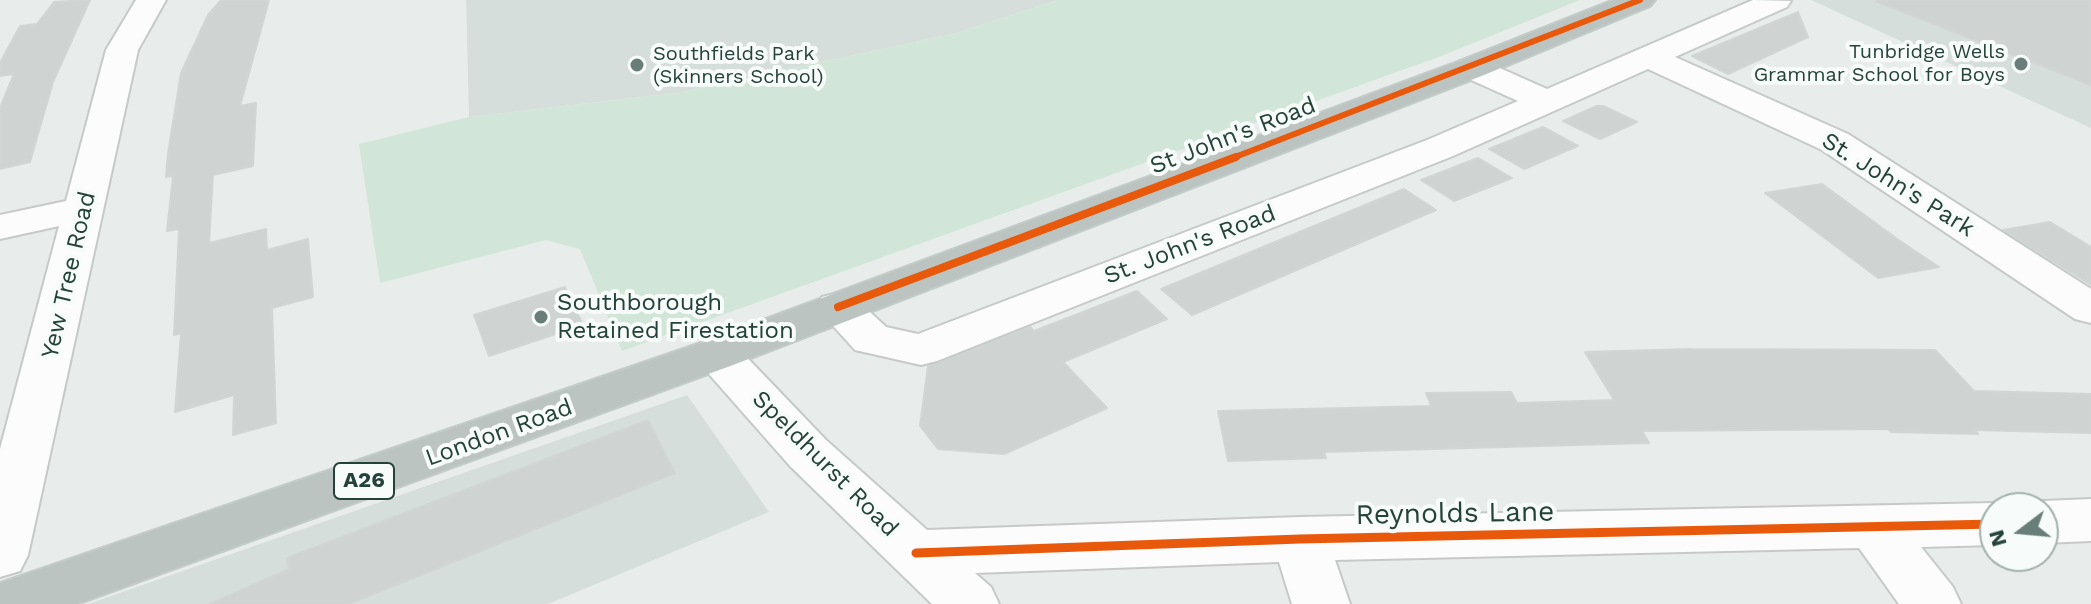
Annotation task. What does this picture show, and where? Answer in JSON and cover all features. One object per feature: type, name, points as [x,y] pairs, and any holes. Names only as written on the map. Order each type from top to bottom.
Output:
[{"type":"highway","name":"St John's Road","points":[[717,354],[1472,68],[1640,0]]},
{"type":"highway","name":"London Road","points":[[9,604],[717,354]]},
{"type":"street","name":"Yew Tree Road","points":[[0,555],[122,50],[151,0]]},
{"type":"street","name":"St. John's Road","points":[[838,307],[871,339],[921,350],[1440,148],[1776,1]]},
{"type":"street","name":"St. John's Park","points":[[1651,58],[1835,142],[2091,309]]},
{"type":"street","points":[[1472,68],[1548,102]]},
{"type":"street","points":[[0,227],[85,209]]},
{"type":"street","name":"Speldhurst Road","points":[[717,354],[808,453],[970,604]]},
{"type":"street","points":[[2059,521],[2091,520]]},
{"type":"street","name":"Reynolds Lane","points":[[916,553],[1300,539],[1979,525]]},
{"type":"street","points":[[1875,529],[1932,604]]},
{"type":"street","points":[[1300,539],[1321,604]]},
{"type":"shaded area","name":"Southfields Park (Skinners School)","points":[[466,0],[1058,0],[957,33],[676,93],[469,117]]},
{"type":"shaded area","name":"Tunbridge Wells Grammar School for Boys","points":[[1811,0],[2091,0],[2091,128]]},
{"type":"shaded area","points":[[687,395],[769,512],[548,604],[88,604]]},
{"type":"green space","points":[[1058,0],[1580,0],[1444,55],[622,351],[580,249],[546,240],[380,283],[359,144],[469,117],[676,93],[957,33]]},
{"type":"building","points":[[90,0],[53,82],[30,162],[0,169],[0,108],[14,74],[0,76],[0,63],[20,26],[37,24],[54,2]]},
{"type":"building","points":[[221,0],[269,0],[240,106],[256,103],[253,166],[213,175],[209,243],[266,229],[267,250],[308,239],[313,297],[272,308],[276,423],[233,435],[234,395],[175,412],[181,333],[174,335],[179,229],[167,231],[173,176],[166,177],[168,154],[181,73],[208,15]]},
{"type":"building","points":[[2091,0],[2091,85],[1877,2]]},
{"type":"building","points":[[1798,12],[1808,37],[1728,74],[1692,56]]},
{"type":"building","points":[[1597,106],[1637,122],[1600,139],[1563,121]]},
{"type":"building","points":[[1543,127],[1578,146],[1524,169],[1489,149]]},
{"type":"building","points":[[1478,158],[1512,178],[1454,201],[1421,180]]},
{"type":"building","points":[[1822,184],[1939,267],[1878,278],[1765,193]]},
{"type":"building","points":[[1404,189],[1436,210],[1192,315],[1161,289]]},
{"type":"building","points":[[2050,222],[2091,247],[2091,285],[2003,230]]},
{"type":"building","points":[[565,287],[583,325],[489,356],[474,315]]},
{"type":"building","points":[[1137,291],[1167,319],[1063,362],[1107,408],[1004,454],[938,449],[920,426],[928,366],[1030,327],[1034,331]]},
{"type":"building","points":[[1935,350],[1974,391],[2091,394],[2091,433],[1974,430],[1978,434],[1891,432],[1888,429],[1642,431],[1649,443],[1324,452],[1326,458],[1228,461],[1218,411],[1431,406],[1426,393],[1511,392],[1517,403],[1614,400],[1585,352]]},
{"type":"building","points":[[648,420],[675,473],[349,604],[210,604],[289,569],[287,558]]},
{"type":"cycle path","points":[[838,307],[1472,68],[1640,0]]},
{"type":"cycle path","points":[[916,553],[1300,539],[1979,524]]},
{"type":"place","name":"Tunbridge Wells Grammar School for Boys","points":[[2021,64]]},
{"type":"place","name":"Southfields Park (Skinners School)","points":[[637,65]]},
{"type":"place","name":"Southborough Retained Firestation","points":[[541,317]]}]
